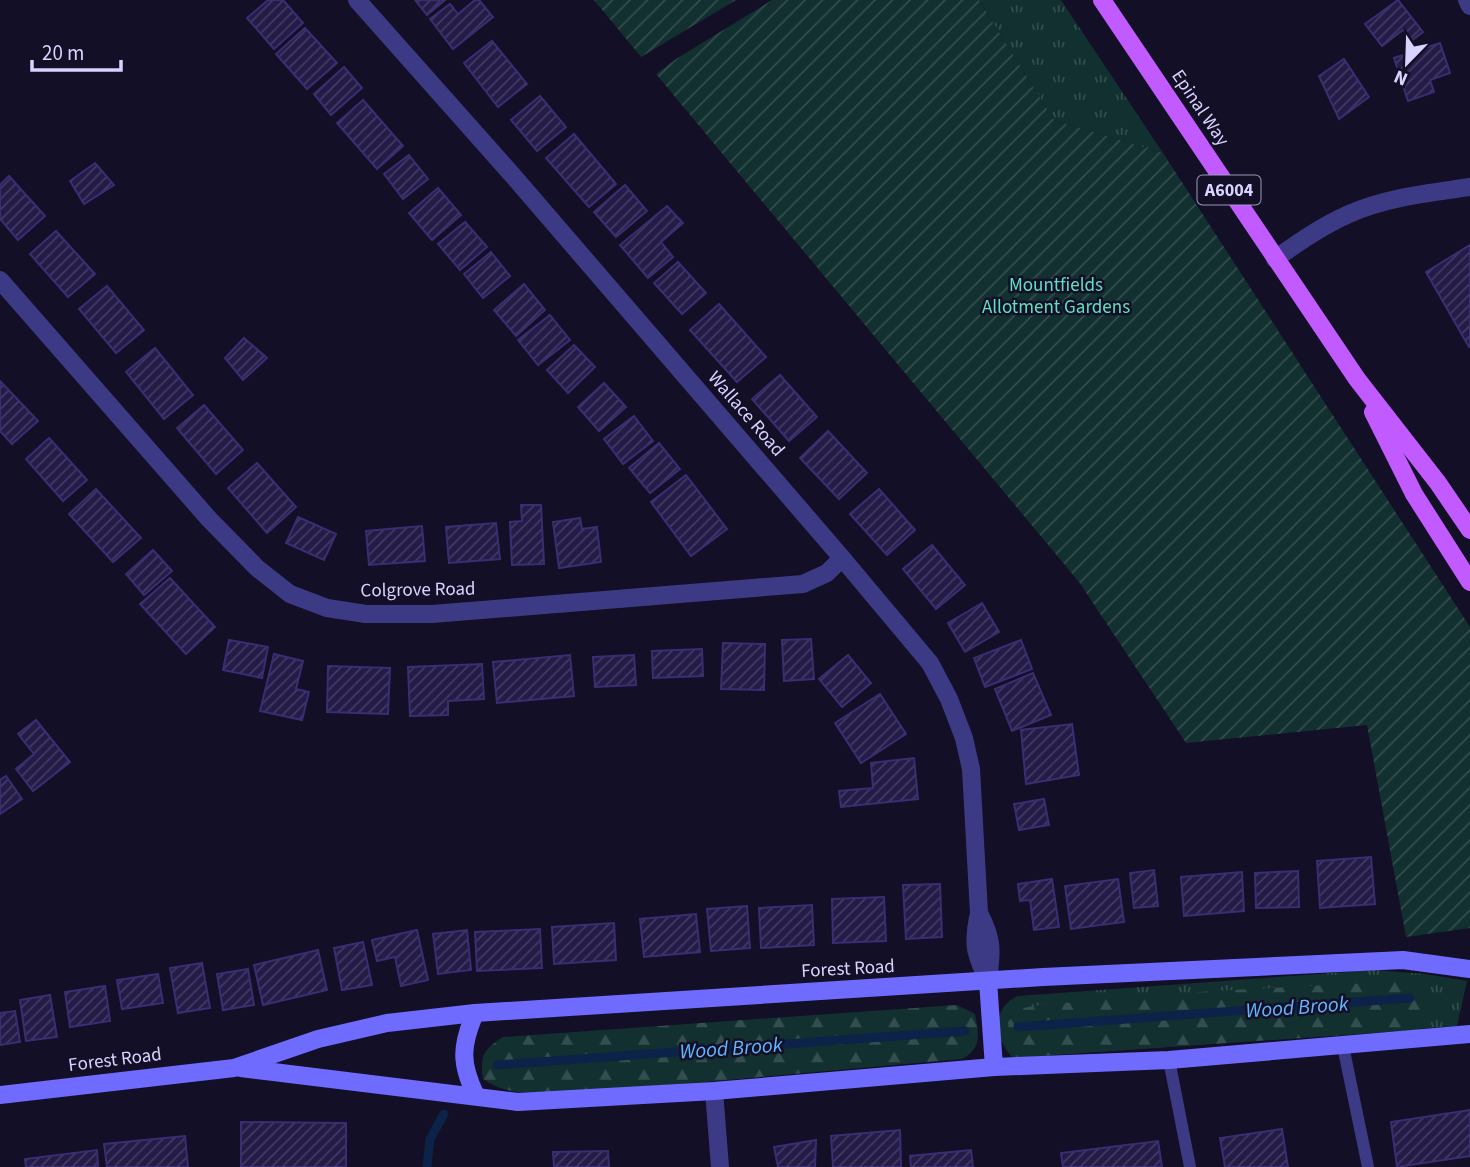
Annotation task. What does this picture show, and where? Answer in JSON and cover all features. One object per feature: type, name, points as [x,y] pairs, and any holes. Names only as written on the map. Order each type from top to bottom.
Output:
[{"type":"main road","name":"Epinal Way","points":[[1102,0],[1357,379],[1438,483],[1470,530]]},
{"type":"main road","name":"Epinal Way","points":[[1357,379],[1414,494],[1470,582]]},
{"type":"main road","name":"Forest Road","points":[[0,1095],[234,1068],[318,1039],[387,1023],[475,1013],[988,981],[1404,960],[1470,969]]},
{"type":"main road","points":[[988,981],[994,1067]]},
{"type":"main road","points":[[475,1013],[465,1037],[465,1073],[476,1096]]},
{"type":"main road","name":"Forest Road","points":[[234,1068],[518,1102],[714,1091],[994,1067],[1169,1060],[1470,1034]]},
{"type":"street","name":"Wallace Road","points":[[357,0],[515,178],[930,663],[950,699],[964,738],[971,769],[979,913],[989,932],[992,951],[988,981]]},
{"type":"street","points":[[1466,0],[1470,6]]},
{"type":"street","points":[[1275,259],[1312,233],[1351,213],[1398,198],[1470,187]]},
{"type":"street","name":"Colgrove Road","points":[[0,280],[209,519],[257,568],[290,594],[327,608],[366,614],[432,614],[803,584],[827,573],[842,558]]},
{"type":"street","points":[[714,1091],[720,1167]]},
{"type":"lane","points":[[1343,1046],[1368,1167]]},
{"type":"lane","points":[[1169,1060],[1190,1167]]},
{"type":"green space","points":[[594,0],[736,0],[641,57]]},
{"type":"green space","name":"Mountfields Allotment Gardens","points":[[772,0],[979,0],[1054,120],[1163,153],[1470,627],[1470,928],[1406,937],[1367,725],[1186,743],[1079,582],[656,74]]},
{"type":"green space","points":[[979,0],[1061,0],[1163,153],[1054,120]]},
{"type":"green space","points":[[1374,970],[1467,981],[1457,1026],[1013,1058],[999,1034],[999,1016],[1003,1008],[1018,996]]},
{"type":"green space","points":[[1411,981],[1426,988],[1433,1015],[1428,1025],[1418,1030],[1024,1057],[1015,1054],[1010,1046],[1008,1022],[1023,1008],[1040,1005],[1213,991]]},
{"type":"green space","points":[[957,1005],[975,1014],[977,1028],[976,1045],[962,1059],[670,1085],[532,1093],[506,1090],[483,1079],[484,1054],[503,1037]]},
{"type":"building","points":[[268,0],[283,0],[303,23],[274,49],[247,18]]},
{"type":"building","points":[[415,0],[445,0],[427,15]]},
{"type":"building","points":[[475,0],[479,0],[493,17],[453,49],[430,19],[450,4],[458,14]]},
{"type":"building","points":[[1398,0],[1423,32],[1411,41],[1403,30],[1382,46],[1365,24]]},
{"type":"building","points":[[305,28],[337,63],[307,89],[276,54]]},
{"type":"building","points":[[492,41],[527,84],[498,107],[464,63]]},
{"type":"building","points":[[1440,43],[1450,73],[1430,80],[1434,92],[1408,101],[1394,58]]},
{"type":"building","points":[[1344,59],[1369,97],[1339,119],[1319,76]]},
{"type":"building","points":[[344,67],[362,88],[331,115],[314,94]]},
{"type":"building","points":[[540,96],[566,127],[537,151],[511,120]]},
{"type":"building","points":[[363,100],[403,146],[377,169],[337,123]]},
{"type":"building","points":[[574,134],[616,184],[589,207],[546,158]]},
{"type":"building","points":[[409,155],[428,179],[403,199],[384,174]]},
{"type":"building","points":[[95,163],[114,185],[84,204],[70,181]]},
{"type":"building","points":[[9,176],[45,216],[18,240],[0,219],[0,185]]},
{"type":"building","points":[[625,185],[647,211],[616,237],[594,212]]},
{"type":"building","points":[[438,188],[461,215],[432,240],[409,213]]},
{"type":"building","points":[[667,206],[683,223],[661,242],[673,257],[648,278],[620,245]]},
{"type":"building","points":[[465,222],[487,247],[460,270],[438,244]]},
{"type":"building","points":[[56,231],[95,274],[68,297],[30,254]]},
{"type":"building","points":[[1470,245],[1470,347],[1469,347],[1426,272]]},
{"type":"building","points":[[491,252],[510,276],[483,298],[464,274]]},
{"type":"building","points":[[678,262],[706,293],[682,314],[654,283]]},
{"type":"building","points":[[524,284],[545,310],[516,336],[494,310]]},
{"type":"building","points":[[107,286],[144,330],[116,353],[79,309]]},
{"type":"building","points":[[719,304],[766,357],[737,382],[690,330]]},
{"type":"building","points":[[550,315],[570,340],[538,365],[518,340]]},
{"type":"building","points":[[244,338],[267,358],[243,380],[225,358]]},
{"type":"building","points":[[574,345],[595,367],[568,393],[547,370]]},
{"type":"building","points":[[155,348],[193,395],[164,419],[126,372]]},
{"type":"building","points":[[780,375],[817,417],[789,441],[752,399]]},
{"type":"building","points":[[0,381],[38,421],[12,444],[0,431]]},
{"type":"building","points":[[604,383],[626,407],[599,431],[578,407]]},
{"type":"building","points":[[204,405],[243,450],[216,474],[177,428]]},
{"type":"building","points":[[634,416],[653,441],[623,464],[604,439]]},
{"type":"building","points":[[828,431],[867,473],[839,499],[800,458]]},
{"type":"building","points":[[49,438],[87,480],[63,501],[26,459]]},
{"type":"building","points":[[659,443],[680,469],[650,493],[629,468]]},
{"type":"building","points":[[257,463],[296,507],[267,533],[228,488]]},
{"type":"building","points":[[686,475],[727,529],[691,556],[651,502]]},
{"type":"building","points":[[96,489],[141,538],[113,562],[69,514]]},
{"type":"building","points":[[879,489],[915,530],[887,555],[850,514]]},
{"type":"building","points":[[521,505],[541,505],[544,564],[512,565],[510,522],[522,521]]},
{"type":"building","points":[[298,517],[336,534],[324,560],[286,543]]},
{"type":"building","points":[[580,518],[582,529],[597,527],[601,562],[559,568],[553,522]]},
{"type":"building","points":[[496,523],[500,559],[449,563],[446,527]]},
{"type":"building","points":[[422,526],[425,561],[369,565],[366,531]]},
{"type":"building","points":[[932,545],[965,585],[936,609],[903,569]]},
{"type":"building","points":[[153,550],[172,571],[144,595],[126,574]]},
{"type":"building","points":[[170,578],[215,627],[186,654],[140,604]]},
{"type":"building","points":[[982,603],[999,632],[965,652],[948,623]]},
{"type":"building","points":[[811,639],[814,679],[784,681],[782,640]]},
{"type":"building","points":[[229,640],[268,647],[262,678],[223,670]]},
{"type":"building","points":[[1021,640],[1032,669],[985,687],[974,658]]},
{"type":"building","points":[[723,643],[765,644],[764,690],[721,689]]},
{"type":"building","points":[[702,649],[703,676],[653,678],[652,651]]},
{"type":"building","points":[[274,654],[303,661],[296,689],[309,692],[302,720],[260,711]]},
{"type":"building","points":[[570,655],[574,696],[497,703],[493,662]]},
{"type":"building","points":[[634,655],[636,685],[595,687],[593,657]]},
{"type":"building","points":[[848,655],[871,683],[842,707],[819,679]]},
{"type":"building","points":[[482,664],[484,699],[448,701],[448,715],[410,716],[408,667]]},
{"type":"building","points":[[328,666],[390,668],[388,714],[327,712]]},
{"type":"building","points":[[1033,673],[1051,715],[1012,731],[995,689]]},
{"type":"building","points":[[880,694],[906,734],[861,763],[835,723]]},
{"type":"building","points":[[36,720],[70,762],[33,791],[16,769],[34,754],[18,734]]},
{"type":"building","points":[[1072,724],[1079,775],[1026,784],[1021,730]]},
{"type":"building","points":[[914,758],[918,799],[841,807],[839,791],[873,788],[871,763]]},
{"type":"building","points":[[6,776],[22,799],[0,814],[0,780]]},
{"type":"building","points":[[1044,799],[1049,825],[1019,830],[1014,804]]},
{"type":"building","points":[[1371,857],[1375,904],[1320,908],[1317,861]]},
{"type":"building","points":[[1154,870],[1158,906],[1134,908],[1130,873]]},
{"type":"building","points":[[1298,871],[1299,907],[1256,908],[1255,873]]},
{"type":"building","points":[[1242,872],[1244,911],[1184,916],[1181,877]]},
{"type":"building","points":[[1052,879],[1059,927],[1034,930],[1030,900],[1020,901],[1018,884]]},
{"type":"building","points":[[1118,879],[1124,922],[1071,929],[1065,886]]},
{"type":"building","points":[[940,884],[942,937],[906,939],[903,885]]},
{"type":"building","points":[[884,897],[886,941],[833,943],[832,899]]},
{"type":"building","points":[[812,905],[814,945],[761,948],[759,908]]},
{"type":"building","points":[[747,906],[750,948],[711,951],[707,909]]},
{"type":"building","points":[[696,914],[700,952],[644,957],[640,919]]},
{"type":"building","points":[[614,923],[616,960],[554,964],[552,927]]},
{"type":"building","points":[[540,929],[542,968],[477,971],[475,932]]},
{"type":"building","points":[[417,930],[428,980],[401,986],[395,957],[377,961],[372,940]]},
{"type":"building","points":[[467,930],[471,970],[438,974],[433,934]]},
{"type":"building","points":[[363,942],[372,985],[342,990],[334,948]]},
{"type":"building","points":[[318,950],[327,990],[263,1005],[254,965]]},
{"type":"building","points":[[202,963],[210,1008],[178,1013],[170,968]]},
{"type":"building","points":[[248,969],[254,1005],[223,1010],[217,974]]},
{"type":"building","points":[[158,974],[163,1003],[122,1009],[117,980]]},
{"type":"building","points":[[105,986],[110,1021],[70,1027],[65,992]]},
{"type":"building","points":[[50,995],[57,1037],[26,1041],[20,1000]]},
{"type":"building","points":[[15,1011],[20,1042],[0,1045],[0,1013]]},
{"type":"building","points":[[1470,1110],[1470,1156],[1397,1167],[1391,1122]]},
{"type":"building","points":[[241,1122],[346,1123],[346,1167],[241,1167]]},
{"type":"building","points":[[1282,1129],[1288,1167],[1225,1167],[1220,1138]]},
{"type":"building","points":[[900,1130],[901,1167],[833,1167],[831,1136]]},
{"type":"building","points":[[185,1136],[188,1167],[107,1167],[104,1144]]},
{"type":"building","points":[[816,1140],[815,1167],[778,1167],[774,1147]]},
{"type":"building","points":[[1158,1141],[1162,1167],[1063,1167],[1061,1153]]},
{"type":"building","points":[[97,1150],[98,1167],[26,1167],[25,1159]]},
{"type":"building","points":[[971,1150],[973,1167],[911,1167],[910,1156]]},
{"type":"building","points":[[608,1151],[609,1167],[554,1167],[553,1152]]},
{"type":"waterway","name":"Wood Brook","points":[[1018,1027],[1410,998]]},
{"type":"waterway","name":"Wood Brook","points":[[497,1065],[965,1031]]},
{"type":"waterway","name":"Wood Brook","points":[[427,1167],[430,1139],[444,1114]]}]
